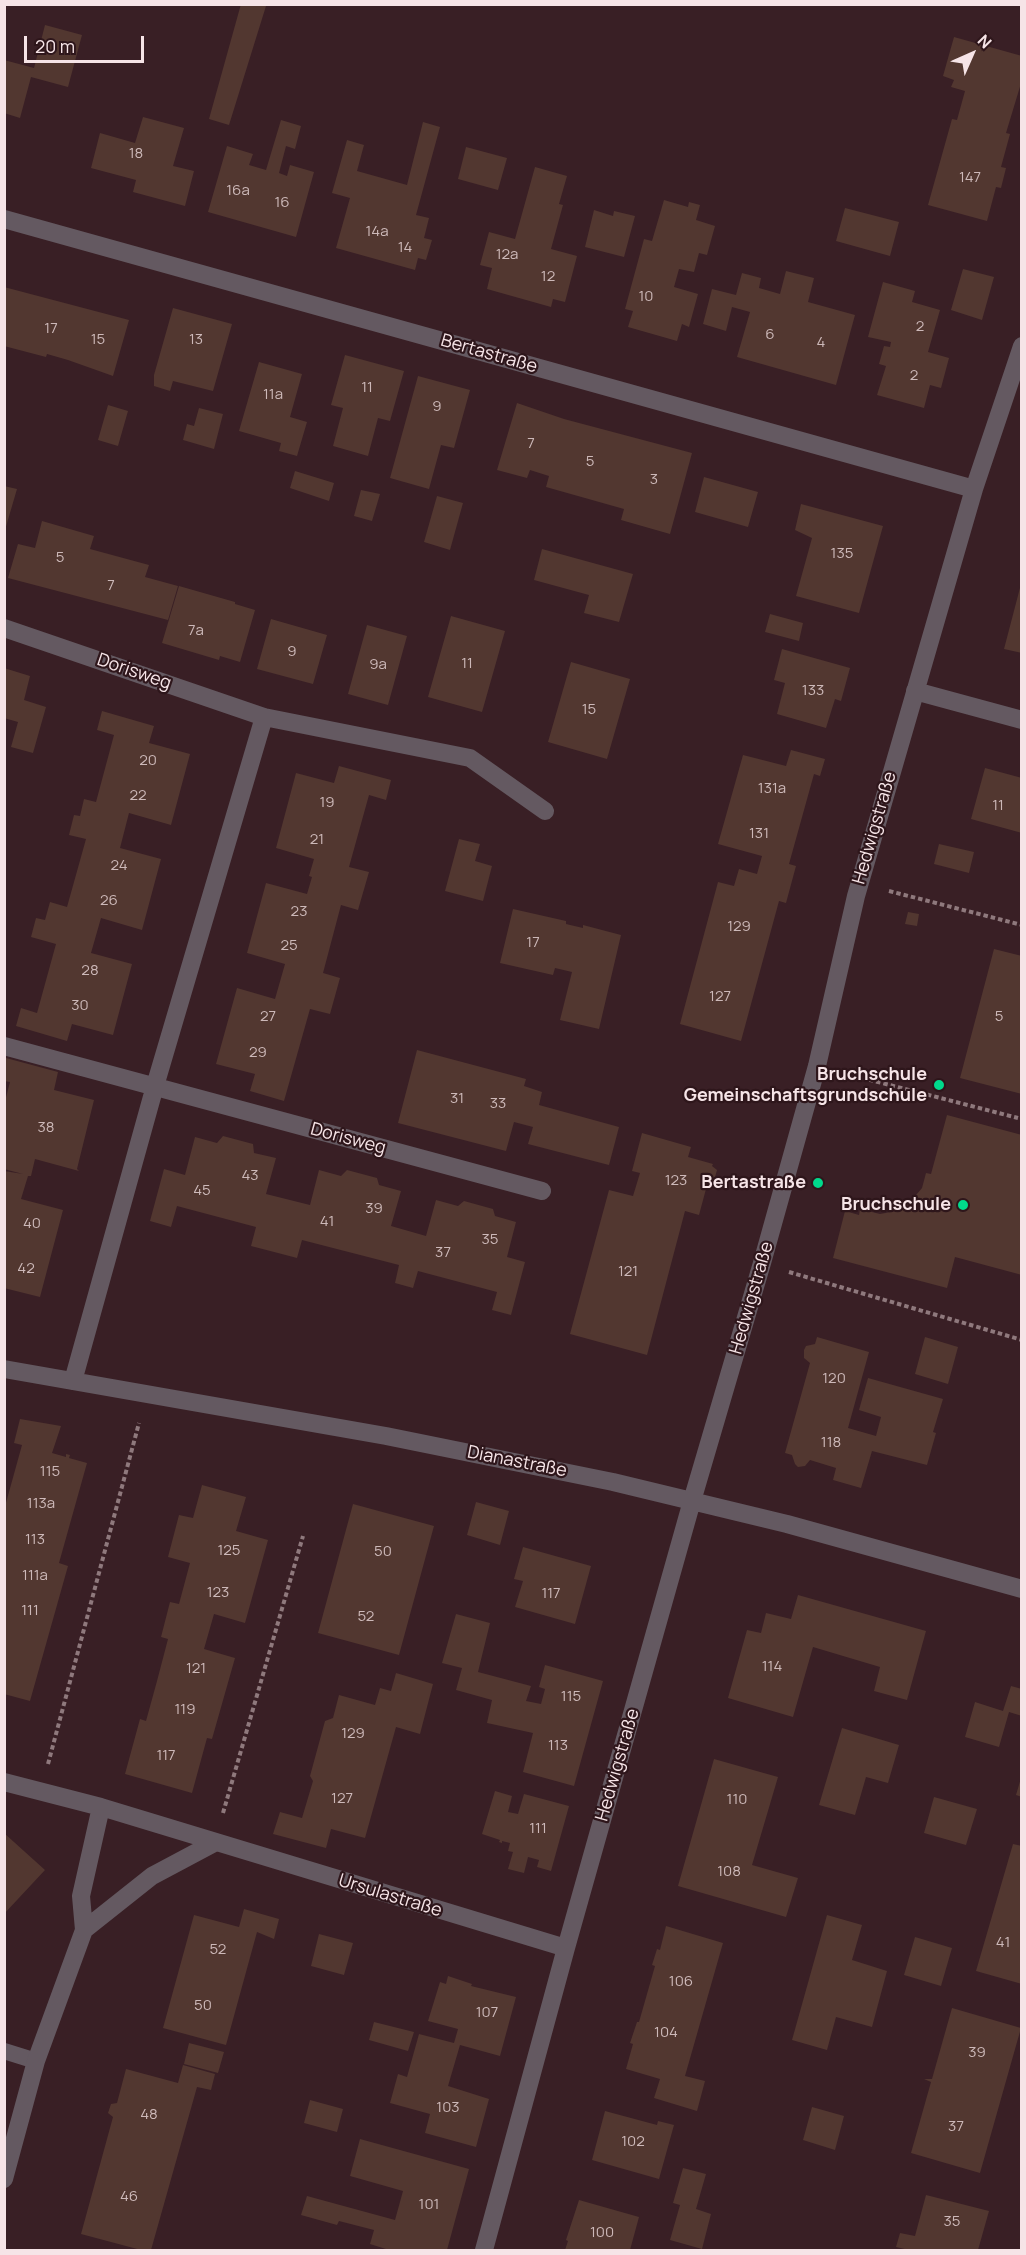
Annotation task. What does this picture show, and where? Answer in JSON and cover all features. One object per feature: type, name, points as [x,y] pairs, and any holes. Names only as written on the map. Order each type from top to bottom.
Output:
[{"type":"street","name":"Bertastraße","points":[[4,219],[974,489]]},
{"type":"street","name":"Hedwigstraße","points":[[484,2250],[566,1948],[817,1066],[860,883],[974,489],[1022,346]]},
{"type":"street","name":"Dorisweg","points":[[4,628],[264,717],[470,758],[545,811]]},
{"type":"street","points":[[915,691],[1022,720]]},
{"type":"street","points":[[73,1381],[155,1086],[264,717]]},
{"type":"street","name":"Dorisweg","points":[[4,1046],[542,1191]]},
{"type":"street","name":"Dianastraße","points":[[4,1369],[386,1436],[613,1482],[787,1524],[1022,1589]]},
{"type":"street","name":"Ursulastraße","points":[[4,1782],[101,1807],[566,1948]]},
{"type":"street","points":[[4,2179],[36,2061],[84,1929],[81,1896],[101,1807]]},
{"type":"street","points":[[84,1929],[152,1876],[214,1843]]},
{"type":"lane","points":[[4,2051],[36,2061]]},
{"type":"path","points":[[860,883],[1022,925]]},
{"type":"path","points":[[817,1066],[1017,1118]]},
{"type":"path","points":[[762,1263],[819,1282],[1022,1340]]},
{"type":"path","points":[[41,1791],[147,1394]]},
{"type":"path","points":[[214,1843],[303,1536]]},
{"type":"building","points":[[241,4],[266,6],[229,125],[209,119]]},
{"type":"building","points":[[45,25],[82,35],[68,87],[31,77],[20,118],[4,113],[4,60],[34,68]]},
{"type":"building","points":[[954,37],[1022,56],[1022,80],[1006,133],[1010,134],[1001,167],[1006,168],[1001,188],[996,187],[987,221],[928,205],[952,119],[957,120],[965,91],[951,87],[954,80],[943,76]]},
{"type":"building","points":[[143,117],[184,128],[173,166],[194,171],[185,206],[133,192],[136,180],[91,168],[100,133],[135,143]]},
{"type":"building","points":[[281,120],[301,126],[295,149],[286,146],[279,173],[287,176],[290,165],[314,172],[296,237],[208,212],[227,146],[253,154],[249,165],[266,170]]},
{"type":"building","points":[[423,122],[440,127],[416,215],[429,218],[424,238],[432,240],[426,260],[418,258],[415,270],[336,248],[350,198],[332,193],[347,140],[364,145],[357,171],[407,185]]},
{"type":"building","points":[[466,147],[507,158],[498,190],[458,179]]},
{"type":"building","points":[[535,167],[567,176],[559,204],[563,205],[551,249],[577,256],[565,302],[553,299],[551,307],[487,289],[492,268],[480,265],[489,232],[515,239]]},
{"type":"building","points":[[664,200],[688,207],[689,202],[700,205],[696,220],[715,226],[707,255],[699,253],[694,272],[679,269],[674,287],[698,294],[689,327],[682,324],[677,341],[628,327],[633,311],[625,309],[644,239],[652,241]]},
{"type":"building","points":[[845,208],[899,222],[890,256],[836,241]]},
{"type":"building","points":[[594,210],[613,216],[614,211],[635,216],[624,257],[585,247]]},
{"type":"building","points":[[963,269],[994,277],[982,320],[951,310]]},
{"type":"building","points":[[786,271],[814,278],[808,302],[855,315],[836,385],[737,357],[750,312],[732,307],[726,331],[703,324],[712,289],[736,295],[742,273],[761,278],[759,288],[780,294]]},
{"type":"building","points":[[883,282],[915,291],[912,302],[940,310],[928,352],[949,358],[941,388],[930,385],[924,408],[877,395],[886,366],[879,364],[884,346],[890,347],[891,342],[868,337]]},
{"type":"building","points":[[4,287],[129,320],[113,376],[47,354],[46,357],[4,346]]},
{"type":"building","points":[[173,308],[232,324],[213,391],[173,381],[170,391],[154,386],[154,375]]},
{"type":"building","points":[[345,355],[404,371],[390,421],[378,418],[368,456],[333,446],[343,408],[331,405]]},
{"type":"building","points":[[259,362],[302,374],[290,417],[307,422],[297,456],[279,451],[281,443],[239,431]]},
{"type":"building","points":[[418,376],[470,390],[454,448],[441,445],[429,489],[390,478]]},
{"type":"building","points":[[517,403],[564,419],[692,453],[670,534],[621,520],[624,509],[546,487],[549,476],[530,470],[527,478],[497,470]]},
{"type":"building","points":[[108,405],[128,411],[118,446],[98,440]]},
{"type":"building","points":[[199,408],[223,414],[214,449],[183,440],[187,424],[194,426]]},
{"type":"building","points":[[295,471],[334,483],[329,501],[290,488]]},
{"type":"building","points":[[704,477],[758,492],[748,527],[695,512]]},
{"type":"building","points":[[4,486],[17,489],[5,530],[4,530]]},
{"type":"building","points":[[361,490],[380,494],[372,521],[354,516]]},
{"type":"building","points":[[437,496],[463,503],[450,550],[424,542]]},
{"type":"building","points":[[801,504],[883,526],[859,613],[796,596],[812,538],[795,530]]},
{"type":"building","points":[[42,521],[94,536],[90,549],[149,565],[145,577],[178,586],[168,620],[8,578],[18,544],[35,548]]},
{"type":"building","points":[[542,549],[633,574],[619,622],[584,613],[589,595],[534,580]]},
{"type":"building","points":[[1022,584],[1022,653],[1004,649]]},
{"type":"building","points":[[179,586],[255,610],[240,662],[220,656],[219,660],[162,643]]},
{"type":"building","points":[[770,614],[803,623],[799,641],[765,632]]},
{"type":"building","points":[[451,616],[505,631],[482,712],[428,697]]},
{"type":"building","points":[[271,619],[327,635],[313,684],[257,669]]},
{"type":"building","points":[[367,625],[407,636],[388,705],[348,694]]},
{"type":"building","points":[[782,649],[850,668],[841,701],[835,699],[826,728],[777,714],[785,683],[774,680]]},
{"type":"building","points":[[571,662],[630,679],[607,759],[548,742]]},
{"type":"building","points":[[4,668],[30,676],[24,700],[46,707],[33,753],[11,747],[18,722],[4,718]]},
{"type":"building","points":[[102,711],[154,726],[149,743],[190,754],[171,825],[129,813],[120,848],[161,859],[142,930],[101,918],[91,953],[132,964],[113,1035],[72,1024],[67,1041],[16,1026],[21,1008],[37,1013],[56,944],[31,937],[36,918],[45,920],[50,902],[67,907],[86,839],[69,835],[74,815],[80,816],[84,799],[96,802],[114,735],[97,730]]},
{"type":"building","points":[[791,750],[825,759],[820,776],[814,774],[789,864],[796,866],[786,903],[779,901],[741,1041],[680,1024],[718,882],[734,886],[739,869],[757,874],[762,856],[718,844],[743,755],[786,766]]},
{"type":"building","points":[[339,766],[391,780],[386,800],[369,795],[349,867],[369,872],[358,910],[341,905],[323,973],[340,978],[330,1014],[310,1009],[284,1101],[250,1091],[255,1074],[216,1064],[237,988],[275,999],[285,964],[247,953],[266,883],[307,894],[312,877],[309,876],[314,859],[276,848],[296,773],[334,783]]},
{"type":"building","points":[[985,768],[1022,778],[1022,833],[971,819]]},
{"type":"building","points":[[459,839],[480,844],[475,861],[492,866],[483,901],[445,891]]},
{"type":"building","points":[[939,844],[974,852],[969,873],[934,864]]},
{"type":"building","points":[[513,909],[566,921],[566,924],[583,928],[583,925],[621,935],[599,1029],[560,1020],[572,972],[555,968],[553,975],[500,963]]},
{"type":"building","points":[[908,912],[919,914],[917,926],[905,924]]},
{"type":"building","points":[[994,949],[1022,956],[1022,1094],[960,1078]]},
{"type":"building","points":[[417,1050],[526,1079],[524,1086],[542,1092],[539,1105],[619,1127],[609,1165],[528,1144],[533,1127],[514,1122],[506,1151],[398,1123]]},
{"type":"building","points":[[6,1058],[58,1072],[54,1090],[94,1100],[77,1169],[79,1171],[35,1159],[31,1176],[28,1176],[21,1199],[63,1210],[40,1297],[4,1288],[4,1171],[23,1174],[4,1169],[4,1105],[10,1082],[4,1081]]},
{"type":"building","name":"Bruchschule","points":[[947,1115],[1022,1135],[1022,1275],[955,1257],[947,1288],[833,1258],[845,1211],[859,1215],[860,1209],[880,1214],[896,1211],[911,1201],[922,1188],[926,1173],[931,1174]]},
{"type":"building","points":[[642,1133],[691,1147],[688,1157],[713,1164],[712,1166],[717,1170],[712,1188],[706,1189],[699,1215],[685,1211],[647,1355],[570,1334],[609,1190],[633,1196],[640,1173],[632,1171]]},
{"type":"building","points":[[223,1136],[253,1144],[254,1153],[276,1158],[266,1194],[310,1205],[319,1170],[341,1176],[347,1170],[377,1178],[379,1185],[401,1191],[391,1226],[426,1236],[436,1200],[458,1206],[464,1201],[493,1209],[495,1216],[516,1222],[507,1257],[525,1262],[511,1315],[492,1310],[497,1292],[418,1271],[413,1288],[395,1283],[399,1265],[302,1240],[297,1258],[251,1246],[256,1227],[177,1206],[171,1227],[150,1221],[164,1169],[185,1175],[195,1137],[217,1143]]},
{"type":"building","points":[[817,1337],[869,1352],[848,1428],[876,1436],[881,1417],[859,1410],[868,1378],[943,1399],[933,1432],[936,1433],[927,1465],[872,1451],[861,1488],[833,1480],[836,1468],[810,1460],[805,1466],[798,1467],[792,1455],[785,1453],[810,1363],[804,1358],[804,1350],[806,1346],[815,1344]]},
{"type":"building","points":[[925,1337],[958,1347],[948,1384],[915,1374]]},
{"type":"building","points":[[20,1419],[61,1426],[52,1453],[66,1457],[66,1454],[70,1455],[69,1458],[87,1463],[59,1563],[68,1566],[30,1701],[4,1694],[4,1510],[22,1445],[14,1443]]},
{"type":"building","points":[[202,1485],[246,1497],[236,1531],[268,1540],[245,1623],[214,1614],[204,1649],[235,1658],[212,1739],[207,1738],[192,1793],[125,1774],[140,1719],[146,1721],[168,1639],[161,1637],[170,1602],[179,1604],[190,1563],[168,1557],[179,1515],[193,1518]]},
{"type":"building","points":[[476,1502],[509,1511],[500,1545],[467,1535]]},
{"type":"building","points":[[353,1504],[434,1526],[399,1655],[318,1633]]},
{"type":"building","points":[[523,1547],[591,1566],[575,1624],[515,1607],[523,1581],[514,1579]]},
{"type":"building","points":[[798,1595],[926,1631],[907,1700],[874,1691],[880,1667],[813,1647],[793,1717],[728,1698],[747,1630],[761,1633],[766,1613],[791,1619]]},
{"type":"building","points":[[456,1614],[490,1623],[478,1672],[531,1686],[526,1701],[541,1704],[545,1689],[539,1687],[545,1665],[603,1681],[574,1786],[523,1772],[533,1733],[487,1723],[492,1700],[456,1690],[462,1668],[442,1663]]},
{"type":"building","points":[[396,1673],[433,1684],[420,1734],[396,1727],[365,1838],[331,1829],[326,1848],[273,1834],[280,1812],[302,1818],[313,1781],[310,1776],[325,1721],[333,1718],[339,1695],[375,1705],[380,1688],[391,1691]]},
{"type":"building","points":[[1011,1686],[1022,1689],[1022,1716],[1009,1712],[999,1747],[965,1737],[975,1702],[1003,1711]]},
{"type":"building","points":[[842,1728],[899,1745],[888,1783],[866,1777],[855,1815],[819,1805]]},
{"type":"building","points":[[714,1759],[778,1777],[752,1865],[798,1878],[786,1917],[678,1886]]},
{"type":"building","points":[[1022,1778],[1022,1797],[1016,1795]]},
{"type":"building","points":[[495,1791],[512,1796],[508,1812],[518,1814],[524,1794],[569,1806],[551,1871],[537,1867],[539,1860],[528,1857],[524,1873],[508,1869],[513,1852],[508,1851],[510,1843],[502,1841],[502,1843],[499,1842],[500,1840],[482,1834]]},
{"type":"building","points":[[934,1797],[977,1809],[966,1845],[924,1833]]},
{"type":"building","points":[[4,1833],[45,1870],[4,1914]]},
{"type":"building","points":[[1013,1844],[1022,1846],[1022,1984],[976,1971]]},
{"type":"building","points":[[244,1909],[279,1919],[274,1939],[257,1932],[226,2045],[163,2028],[194,1915],[239,1927]]},
{"type":"building","points":[[827,1915],[862,1925],[852,1960],[887,1971],[872,2027],[836,2017],[827,2050],[792,2040]]},
{"type":"building","points":[[666,1926],[723,1943],[685,2076],[705,2081],[697,2111],[654,2098],[660,2079],[626,2069],[633,2044],[630,2043],[637,2022],[639,2022],[655,1966],[652,1965],[657,1949],[660,1950]]},
{"type":"building","points":[[319,1934],[353,1943],[344,1975],[311,1966]]},
{"type":"building","points":[[915,1937],[952,1948],[941,1986],[904,1975]]},
{"type":"building","points":[[448,1976],[472,1984],[471,1986],[516,1997],[500,2056],[460,2045],[448,2086],[489,2099],[476,2147],[425,2133],[430,2114],[390,2103],[398,2074],[407,2077],[419,2034],[454,2043],[458,2029],[428,2021],[440,1982],[446,1984]]},
{"type":"building","points":[[952,2008],[1021,2028],[980,2173],[911,2153],[931,2082],[924,2079],[932,2079]]},
{"type":"building","points":[[374,2022],[414,2032],[408,2051],[369,2040]]},
{"type":"building","points":[[189,2043],[224,2052],[218,2073],[184,2064]]},
{"type":"building","points":[[183,2065],[215,2074],[211,2090],[197,2087],[151,2250],[141,2250],[81,2234],[113,2117],[108,2113],[111,2104],[117,2103],[126,2069],[178,2083]]},
{"type":"building","points":[[310,2100],[343,2109],[337,2132],[304,2123]]},
{"type":"building","points":[[812,2107],[844,2116],[835,2150],[803,2140]]},
{"type":"building","points":[[605,2111],[657,2125],[658,2121],[674,2125],[659,2179],[592,2160]]},
{"type":"building","points":[[360,2139],[469,2169],[447,2250],[389,2250],[370,2244],[374,2230],[339,2221],[337,2225],[301,2215],[307,2196],[395,2220],[403,2191],[350,2176]]},
{"type":"building","points":[[683,2168],[706,2174],[696,2209],[711,2214],[702,2249],[670,2240],[680,2205],[673,2203]]},
{"type":"building","points":[[926,2195],[989,2211],[978,2250],[909,2250],[896,2247],[900,2233],[915,2236]]},
{"type":"building","points":[[579,2200],[639,2217],[630,2250],[565,2250]]},
{"type":"place","name":"Bruchschule Gemeinschaftsgrundschule","points":[[939,1085]]},
{"type":"place","name":"Bertastraße","points":[[818,1183]]},
{"type":"place","name":"Bruchschule","points":[[963,1205]]}]
